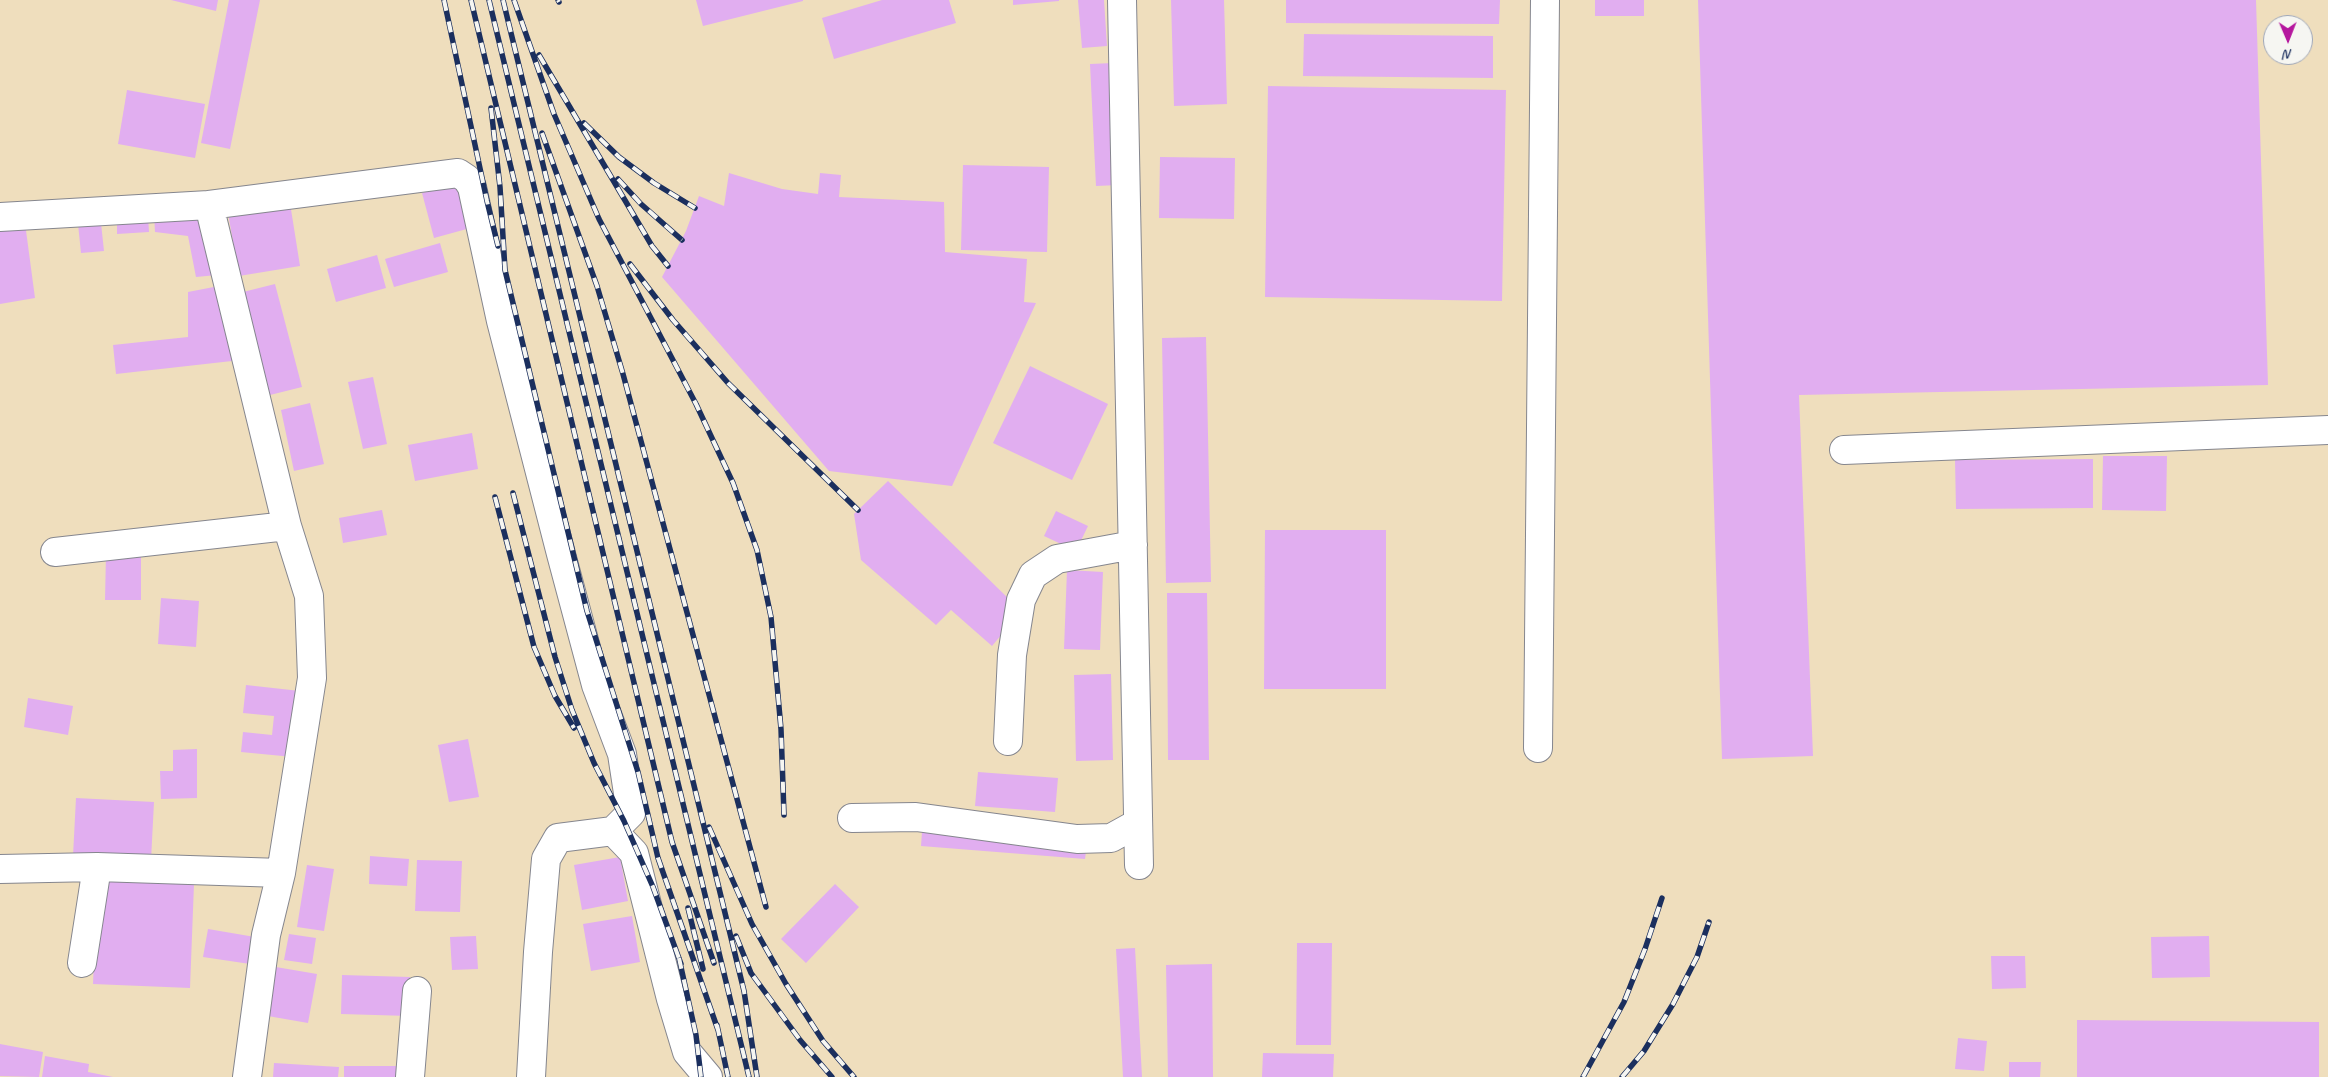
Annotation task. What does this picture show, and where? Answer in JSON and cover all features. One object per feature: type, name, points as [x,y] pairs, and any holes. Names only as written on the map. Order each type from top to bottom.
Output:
[{"type":"street","points":[[1122,0],[1139,864]]},
{"type":"street","points":[[1538,748],[1545,0]]},
{"type":"street","points":[[0,216],[209,205],[458,173],[467,179],[472,187],[501,321],[561,554],[596,685],[622,754],[632,814],[613,831],[558,838],[546,859],[538,952],[531,1077]]},
{"type":"street","points":[[209,205],[287,526],[308,596],[312,678],[281,873],[266,935],[247,1077]]},
{"type":"street","points":[[1844,450],[2328,430]]},
{"type":"street","points":[[55,552],[287,526]]},
{"type":"street","points":[[1008,741],[1012,656],[1021,600],[1033,575],[1057,559],[1133,545]]},
{"type":"street","points":[[852,818],[916,817],[1077,839],[1111,838],[1138,823]]},
{"type":"street","points":[[613,831],[634,852],[671,999],[687,1052],[708,1077]]},
{"type":"street","points":[[0,869],[97,867],[281,873]]},
{"type":"street","points":[[82,963],[97,867]]},
{"type":"street","points":[[410,1077],[417,991]]},
{"type":"building","points":[[171,0],[218,0],[216,11]]},
{"type":"building","points":[[229,0],[260,0],[230,149],[201,143]]},
{"type":"building","points":[[696,0],[803,0],[803,1],[703,26]]},
{"type":"building","points":[[882,0],[949,0],[956,23],[834,59],[822,18]]},
{"type":"building","points":[[1013,0],[1059,0],[1059,1],[1013,5]]},
{"type":"building","points":[[1078,0],[1104,0],[1107,46],[1082,48]]},
{"type":"building","points":[[1171,0],[1224,0],[1227,104],[1174,106]]},
{"type":"building","points":[[1286,0],[1500,0],[1499,24],[1286,23]]},
{"type":"building","points":[[1595,0],[1644,0],[1644,16],[1595,16]]},
{"type":"building","points":[[1698,0],[2256,0],[2268,385],[1799,395],[1813,756],[1722,759]]},
{"type":"building","points":[[1304,34],[1493,36],[1493,78],[1303,76]]},
{"type":"building","points":[[1113,63],[1119,185],[1096,186],[1090,64]]},
{"type":"building","points":[[1268,86],[1506,90],[1502,301],[1265,297]]},
{"type":"building","points":[[127,90],[205,104],[195,158],[118,144]]},
{"type":"building","points":[[1160,157],[1235,158],[1234,219],[1159,218]]},
{"type":"building","points":[[963,165],[1049,167],[1047,252],[961,250]]},
{"type":"building","points":[[729,173],[782,189],[818,194],[820,173],[841,175],[839,197],[944,202],[945,252],[1027,259],[1024,302],[1036,303],[952,486],[829,471],[662,277],[686,231],[699,196],[724,206]]},
{"type":"building","points":[[462,182],[474,227],[434,238],[422,193]]},
{"type":"building","points":[[290,203],[300,266],[239,276],[228,213]]},
{"type":"building","points":[[200,213],[217,275],[196,277],[188,236],[155,232],[154,214]]},
{"type":"building","points":[[148,216],[149,232],[117,234],[117,218]]},
{"type":"building","points":[[25,223],[35,298],[0,304],[0,228]]},
{"type":"building","points":[[101,223],[104,251],[81,253],[78,224]]},
{"type":"building","points":[[440,243],[448,272],[394,287],[385,259]]},
{"type":"building","points":[[377,255],[386,288],[336,302],[327,269]]},
{"type":"building","points":[[275,284],[302,387],[266,396],[239,293]]},
{"type":"building","points":[[219,286],[232,361],[116,374],[113,345],[188,337],[188,292]]},
{"type":"building","points":[[1206,337],[1211,582],[1166,583],[1162,338]]},
{"type":"building","points":[[1030,366],[1108,404],[1072,480],[993,443]]},
{"type":"building","points":[[373,377],[387,444],[363,449],[348,382]]},
{"type":"building","points":[[310,403],[324,464],[294,471],[281,410]]},
{"type":"building","points":[[472,433],[478,469],[415,481],[408,445]]},
{"type":"building","points":[[2103,456],[2167,456],[2166,511],[2102,510]]},
{"type":"building","points":[[2093,459],[2093,508],[1956,509],[1955,460]]},
{"type":"building","points":[[888,481],[1011,601],[1002,634],[992,646],[951,610],[936,625],[861,560],[854,514]]},
{"type":"building","points":[[382,510],[387,535],[343,543],[339,518]]},
{"type":"building","points":[[1056,511],[1088,526],[1076,551],[1044,536]]},
{"type":"building","points":[[1265,530],[1386,530],[1386,689],[1264,689]]},
{"type":"building","points":[[106,554],[141,554],[141,600],[105,600]]},
{"type":"building","points":[[1067,570],[1103,572],[1100,650],[1064,649]]},
{"type":"building","points":[[1167,593],[1207,593],[1209,760],[1168,760]]},
{"type":"building","points":[[161,598],[199,601],[196,647],[158,644]]},
{"type":"building","points":[[1111,674],[1113,760],[1076,761],[1074,675]]},
{"type":"building","points":[[246,685],[300,691],[293,757],[241,752],[243,732],[272,735],[274,716],[243,713]]},
{"type":"building","points":[[28,698],[73,706],[68,735],[24,727]]},
{"type":"building","points":[[468,739],[479,797],[449,802],[438,745]]},
{"type":"building","points":[[197,749],[197,798],[161,799],[160,771],[173,771],[173,750]]},
{"type":"building","points":[[978,772],[1058,778],[1055,812],[975,806]]},
{"type":"building","points":[[76,798],[154,802],[151,860],[73,856]]},
{"type":"building","points":[[922,832],[1087,844],[1085,859],[921,846]]},
{"type":"building","points":[[370,856],[409,859],[407,886],[369,884]]},
{"type":"building","points":[[620,857],[628,901],[582,910],[574,865]]},
{"type":"building","points":[[417,860],[462,861],[460,912],[415,911]]},
{"type":"building","points":[[307,865],[334,869],[324,931],[297,927]]},
{"type":"building","points":[[97,881],[194,884],[190,988],[93,984]]},
{"type":"building","points":[[835,884],[859,907],[806,963],[781,939]]},
{"type":"building","points":[[632,916],[640,962],[591,971],[583,924]]},
{"type":"building","points":[[208,929],[255,937],[250,964],[203,957]]},
{"type":"building","points":[[289,934],[316,938],[312,964],[284,960]]},
{"type":"building","points":[[476,936],[478,969],[452,970],[450,937]]},
{"type":"building","points":[[2209,936],[2210,977],[2152,978],[2151,937]]},
{"type":"building","points":[[1297,943],[1332,943],[1331,1045],[1296,1045]]},
{"type":"building","points":[[1135,948],[1142,1077],[1123,1077],[1116,949]]},
{"type":"building","points":[[1991,956],[2025,956],[2026,988],[1992,989]]},
{"type":"building","points":[[1212,964],[1213,1077],[1168,1077],[1166,965]]},
{"type":"building","points":[[270,966],[317,974],[308,1023],[262,1015]]},
{"type":"building","points":[[342,975],[410,977],[409,1016],[341,1014]]},
{"type":"building","points":[[2077,1020],[2319,1022],[2319,1077],[2077,1077]]},
{"type":"building","points":[[1958,1038],[1987,1041],[1984,1071],[1955,1069]]},
{"type":"building","points":[[0,1044],[43,1052],[39,1077],[0,1076]]},
{"type":"building","points":[[1263,1053],[1334,1054],[1333,1077],[1262,1077]]},
{"type":"building","points":[[45,1056],[89,1064],[88,1072],[113,1077],[42,1077]]},
{"type":"building","points":[[2009,1062],[2041,1062],[2040,1077],[2009,1077]]},
{"type":"building","points":[[274,1063],[339,1067],[338,1077],[273,1077]]},
{"type":"building","points":[[344,1066],[398,1066],[398,1077],[344,1077]]},
{"type":"railway","points":[[444,0],[498,246]]},
{"type":"railway","points":[[471,0],[672,842],[714,963]]},
{"type":"railway","points":[[489,0],[749,1077]]},
{"type":"railway","points":[[503,0],[744,991],[757,1077]]},
{"type":"railway","points":[[514,0],[554,114],[599,219],[696,404],[733,483],[757,550],[771,617],[781,729],[784,815]]},
{"type":"railway","points":[[539,55],[652,246],[668,266]]},
{"type":"railway","points":[[491,108],[500,187],[505,270],[587,611],[638,772],[658,858],[718,1030]]},
{"type":"railway","points":[[584,123],[619,157],[654,183],[695,208]]},
{"type":"railway","points":[[542,133],[597,286],[623,374],[766,907]]},
{"type":"railway","points":[[618,179],[641,204],[682,240]]},
{"type":"railway","points":[[630,264],[673,320],[728,383],[858,510]]},
{"type":"railway","points":[[513,493],[555,657],[572,710],[594,763],[624,821],[653,887],[681,964]]},
{"type":"railway","points":[[495,497],[534,647],[555,696],[574,728]]},
{"type":"railway","points":[[709,827],[752,924],[786,984],[823,1041],[854,1077]]},
{"type":"railway","points":[[1583,1077],[1624,1002],[1645,949],[1662,898]]},
{"type":"railway","points":[[688,908],[703,969]]},
{"type":"railway","points":[[1622,1077],[1644,1051],[1673,1004],[1697,957],[1709,922]]},
{"type":"railway","points":[[736,936],[751,973],[800,1040],[832,1077]]},
{"type":"railway","points":[[679,958],[696,1035],[701,1077]]},
{"type":"railway","points":[[717,1025],[728,1077]]}]
